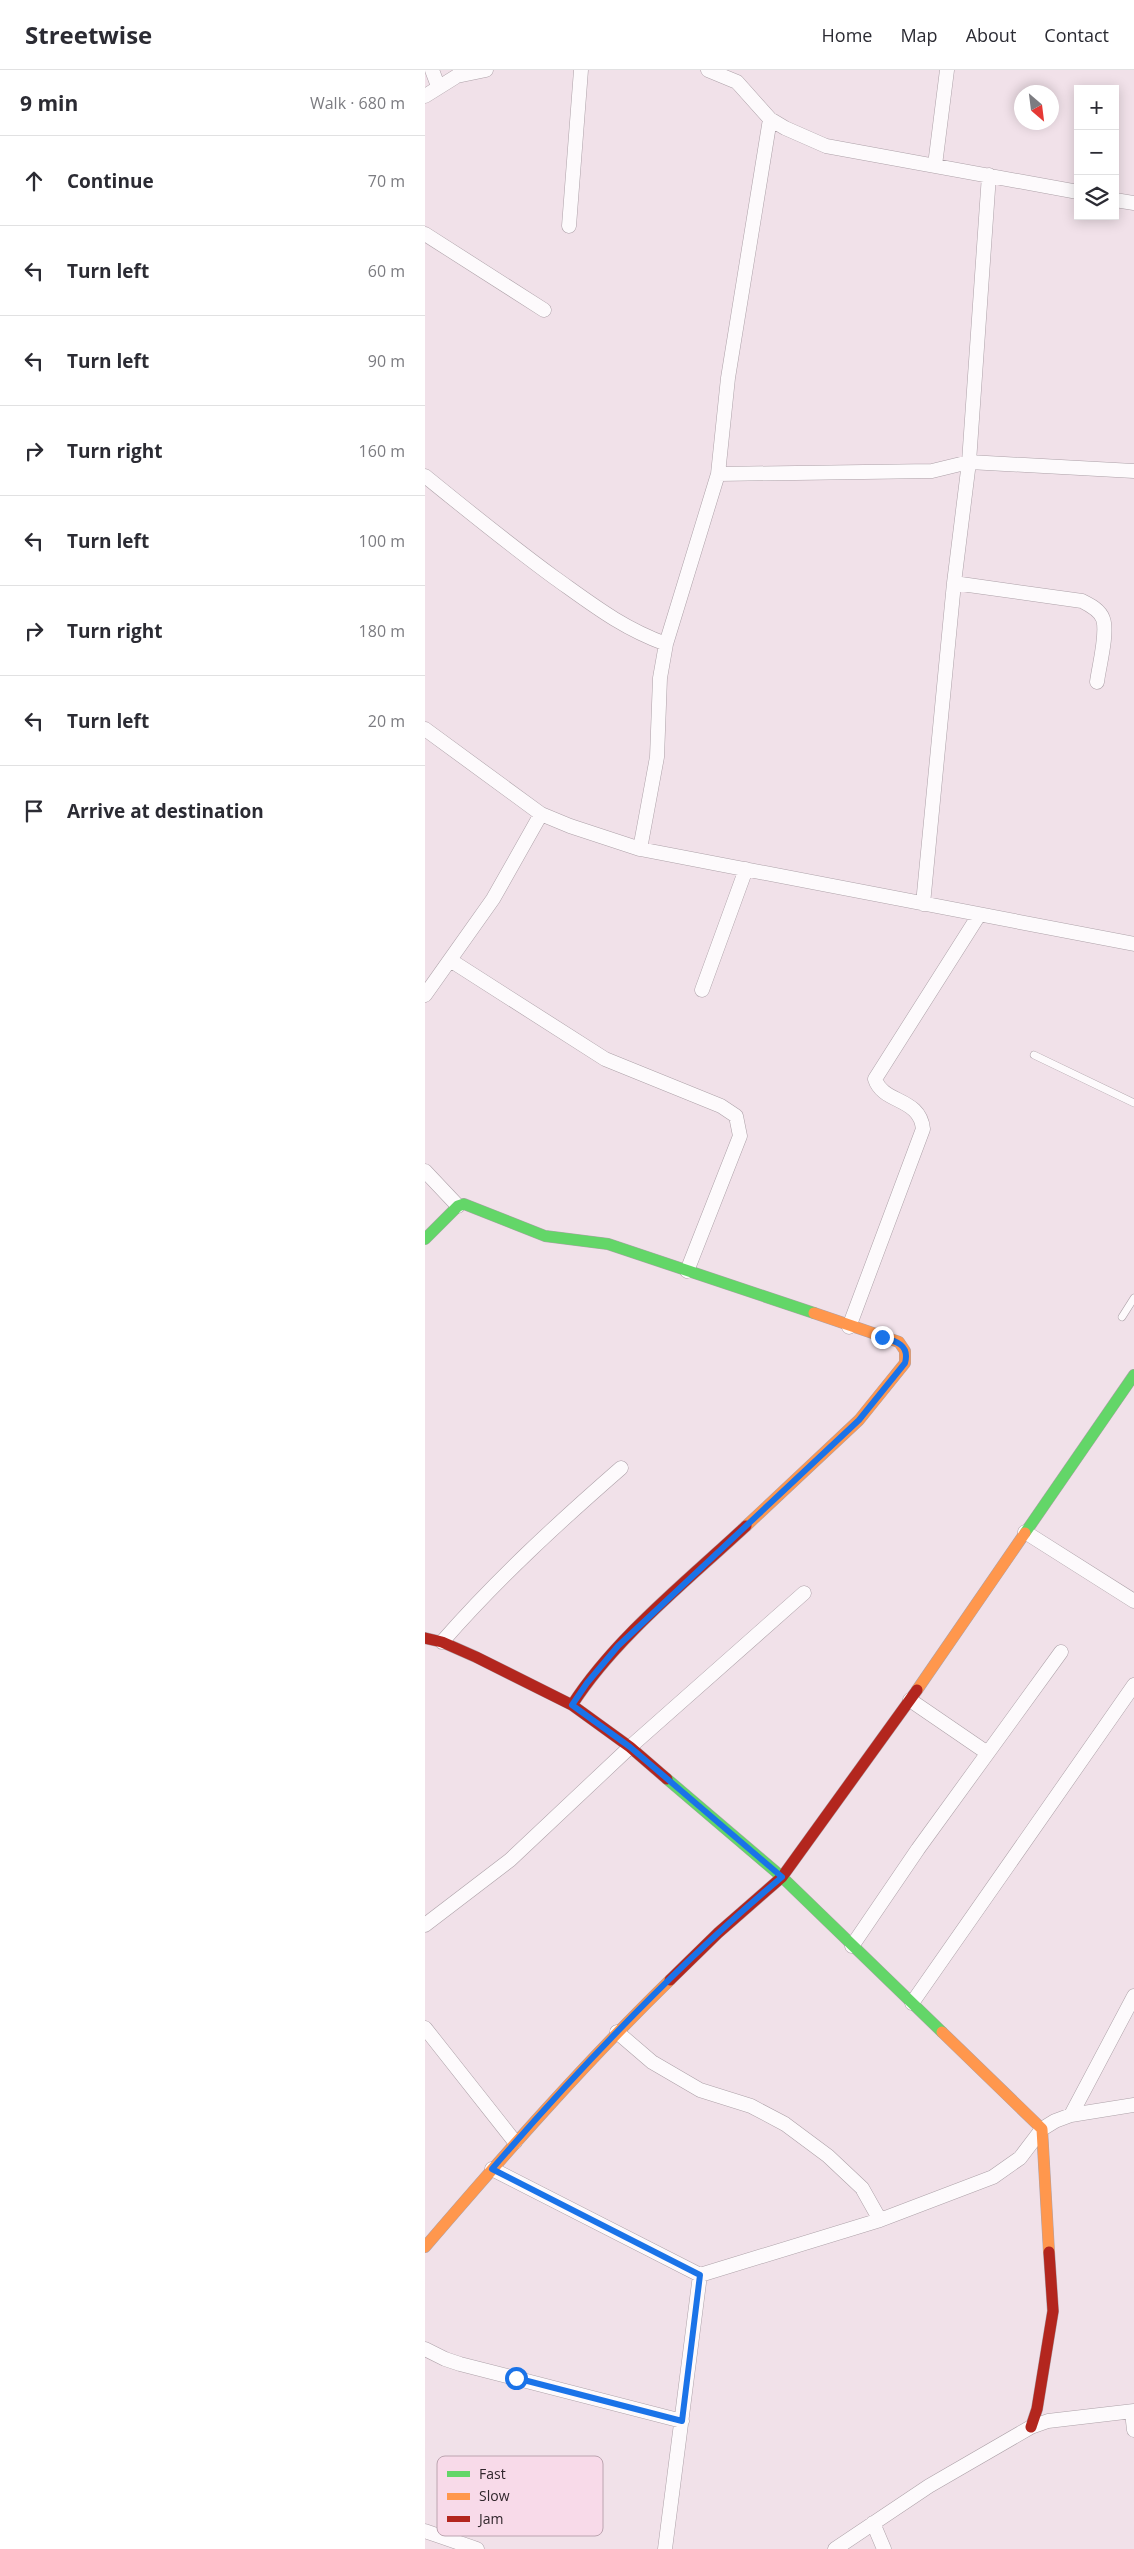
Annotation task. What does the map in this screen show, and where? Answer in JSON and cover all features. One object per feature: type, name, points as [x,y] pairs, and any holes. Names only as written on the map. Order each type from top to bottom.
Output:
[{"type":"street","points":[[432,70],[438,86]]},
{"type":"street","points":[[425,96],[438,86],[457,76],[486,70]]},
{"type":"street","points":[[569,226],[581,70]]},
{"type":"street","points":[[707,70],[737,82],[770,119],[825,146],[1074,191]]},
{"type":"street","points":[[935,165],[947,70]]},
{"type":"street","points":[[640,849],[657,757],[660,678],[666,644],[718,474],[728,378],[770,119]]},
{"type":"street","points":[[923,904],[954,583],[969,462],[989,175]]},
{"type":"street","points":[[1119,201],[1134,204]]},
{"type":"street","points":[[425,234],[544,310]]},
{"type":"street","points":[[718,474],[931,470],[969,462],[1134,471]]},
{"type":"street","points":[[425,476],[494,532],[611,618],[635,633],[666,644]]},
{"type":"street","points":[[954,583],[1082,601],[1095,608],[1103,619],[1104,632],[1097,682]]},
{"type":"street","points":[[425,729],[541,814],[570,826],[640,849],[1134,944]]},
{"type":"street","points":[[425,995],[493,899],[541,814]]},
{"type":"street","points":[[702,990],[746,869]]},
{"type":"street","points":[[849,1327],[923,1129],[922,1119],[916,1111],[880,1088],[875,1079],[979,915]]},
{"type":"street","points":[[450,960],[605,1060],[721,1106],[736,1116],[740,1136],[687,1271]]},
{"type":"street","points":[[425,1171],[458,1206]]},
{"type":"street","points":[[425,1239],[458,1206],[464,1204],[545,1236],[608,1244],[849,1327],[899,1342],[905,1348],[907,1356],[905,1363],[859,1420],[618,1646],[587,1683],[572,1705]]},
{"type":"street","points":[[425,2247],[515,2142],[617,2032],[718,1933],[782,1877],[910,1700],[1134,1375]]},
{"type":"street","points":[[442,1642],[476,1603],[529,1550],[621,1468]]},
{"type":"street","points":[[1025,1532],[1134,1601]]},
{"type":"street","points":[[425,1925],[510,1860],[630,1747],[804,1593]]},
{"type":"street","points":[[425,1638],[442,1642],[572,1705],[630,1747],[782,1877],[1042,2129],[1053,2311],[1037,2409],[1031,2427]]},
{"type":"street","points":[[853,1946],[986,1752],[1061,1652]]},
{"type":"street","points":[[912,2003],[1134,1684]]},
{"type":"street","points":[[910,1700],[986,1752]]},
{"type":"street","points":[[1071,2114],[1134,1996]]},
{"type":"street","points":[[425,2028],[515,2142]]},
{"type":"street","points":[[617,2032],[652,2062],[700,2090],[751,2106],[785,2124],[828,2156],[861,2188],[879,2220]]},
{"type":"street","points":[[492,2169],[700,2275],[879,2220],[993,2177],[1020,2158],[1042,2129],[1071,2114],[1134,2105]]},
{"type":"street","points":[[665,2549],[700,2275]]},
{"type":"street","points":[[425,2348],[445,2359],[460,2364],[682,2421]]},
{"type":"street","points":[[835,2549],[929,2486],[1031,2427],[1048,2421],[1097,2414],[1133,2412],[1134,2430]]},
{"type":"street","points":[[873,2523],[884,2549]]},
{"type":"street","points":[[425,2531],[437,2535]]},
{"type":"street","points":[[439,2536],[477,2549]]},
{"type":"lane","points":[[1035,1055],[1134,1103]]},
{"type":"lane","points":[[1122,1317],[1134,1298]]},
{"type":"traffic: fast","points":[[425,1239],[458,1206],[464,1204],[545,1236],[608,1244],[814,1313]]},
{"type":"traffic: fast","points":[[1025,1533],[1134,1375]]},
{"type":"traffic: fast","points":[[667,1779],[782,1877],[942,2032]]},
{"type":"traffic: slow","points":[[746,1526],[859,1420],[905,1363],[905,1351],[899,1342],[814,1313]]},
{"type":"traffic: slow","points":[[917,1690],[1025,1533]]},
{"type":"traffic: slow","points":[[425,2247],[545,2111],[670,1980]]},
{"type":"traffic: slow","points":[[942,2032],[1042,2129],[1049,2252]]},
{"type":"traffic: jam","points":[[572,1705],[589,1680],[630,1633],[746,1526]]},
{"type":"traffic: jam","points":[[425,1638],[442,1642],[476,1657],[572,1705],[630,1747],[667,1779]]},
{"type":"traffic: jam","points":[[670,1980],[718,1933],[782,1877],[917,1690]]},
{"type":"traffic: jam","points":[[1031,2427],[1037,2409],[1053,2311],[1049,2252]]},
{"type":"route","points":[[516,2378],[682,2421],[700,2275],[492,2169],[617,2032],[718,1933],[782,1877],[630,1747],[572,1705],[587,1683],[618,1646],[809,1469],[859,1420],[905,1363],[907,1356],[905,1348],[899,1342],[882,1337]]}]
